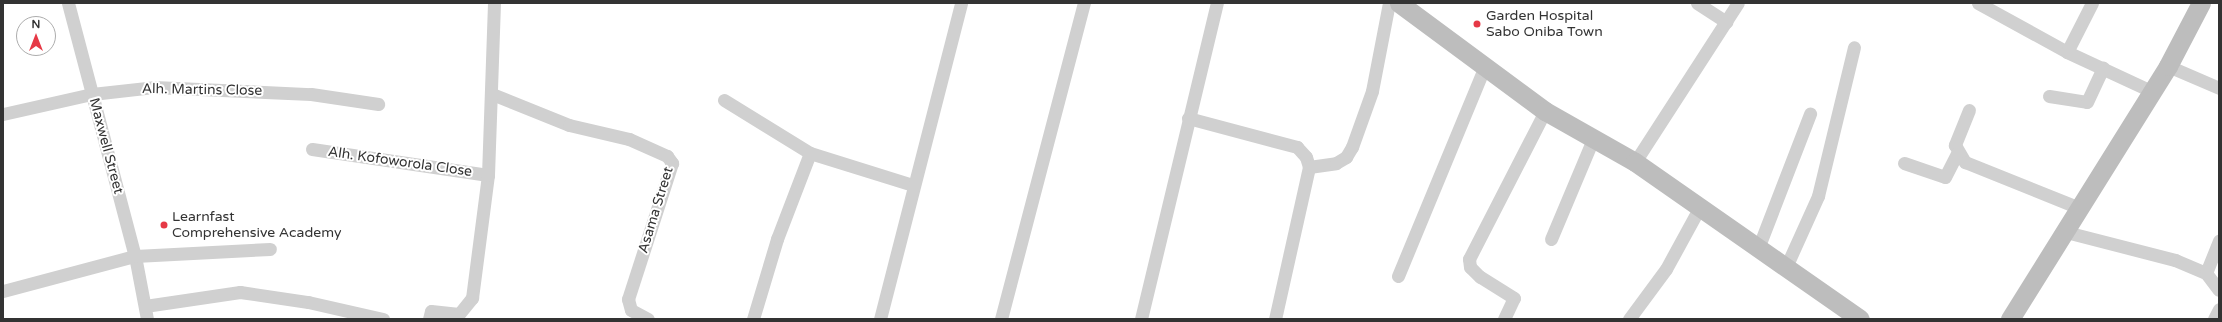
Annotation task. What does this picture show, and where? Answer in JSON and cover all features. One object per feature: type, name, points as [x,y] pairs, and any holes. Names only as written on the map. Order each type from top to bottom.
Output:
[{"type":"main road","points":[[1399,3],[1484,68],[1545,111],[1634,162],[1759,246],[1786,267],[1860,319]]},
{"type":"main road","points":[[2010,319],[2066,232],[2077,207],[2168,66],[2201,3]]},
{"type":"street","name":"Maxwell Street","points":[[68,3],[135,256],[145,304]]},
{"type":"street","points":[[430,315],[459,314],[472,298],[488,175],[494,3]]},
{"type":"street","points":[[880,319],[913,185],[961,3]]},
{"type":"street","points":[[1001,319],[1084,3]]},
{"type":"street","points":[[1142,319],[1188,118],[1217,3]]},
{"type":"street","points":[[1310,167],[1336,164],[1346,158],[1352,147],[1372,91],[1389,3]]},
{"type":"street","points":[[1697,3],[1726,22]]},
{"type":"street","points":[[1634,162],[1738,3]]},
{"type":"street","points":[[1978,3],[2067,52],[2151,91]]},
{"type":"street","points":[[2067,52],[2092,3]]},
{"type":"street","points":[[1786,267],[1818,196],[1854,47]]},
{"type":"street","points":[[2168,66],[2219,88]]},
{"type":"street","points":[[1398,276],[1484,68]]},
{"type":"street","points":[[2049,96],[2087,102],[2103,68]]},
{"type":"street","name":"Alh. Martins Close","points":[[3,114],[92,94],[154,87],[310,94],[378,104]]},
{"type":"street","name":"Asama Street","points":[[492,94],[569,125],[629,138],[667,156],[672,163],[628,299],[631,310],[648,319]]},
{"type":"street","points":[[724,100],[810,153],[913,185]]},
{"type":"street","points":[[1969,110],[1955,144],[1957,153],[1965,162],[2077,207]]},
{"type":"street","points":[[1504,319],[1514,298],[1480,277],[1469,263],[1545,111]]},
{"type":"street","points":[[1759,246],[1810,114]]},
{"type":"street","points":[[1188,118],[1297,147],[1310,167],[1275,319]]},
{"type":"street","points":[[1551,239],[1593,138]]},
{"type":"street","name":"Alh. Kofoworola Close","points":[[312,149],[488,175]]},
{"type":"street","points":[[753,319],[777,239],[810,153]]},
{"type":"street","points":[[1904,163],[1945,177],[1957,153]]},
{"type":"street","points":[[1629,319],[1666,269],[1700,207]]},
{"type":"street","points":[[2066,232],[2175,260],[2206,273],[2219,290]]},
{"type":"street","points":[[2206,273],[2219,241]]},
{"type":"street","points":[[3,291],[135,256],[270,249]]},
{"type":"street","points":[[145,304],[240,292],[308,302],[383,319]]},
{"type":"street","points":[[2214,319],[2219,309]]},
{"type":"place","name":"Garden Hospital Sabo Oniba Town","points":[[1477,24]]},
{"type":"place","name":"Learnfast Comprehensive Academy","points":[[164,225]]}]
